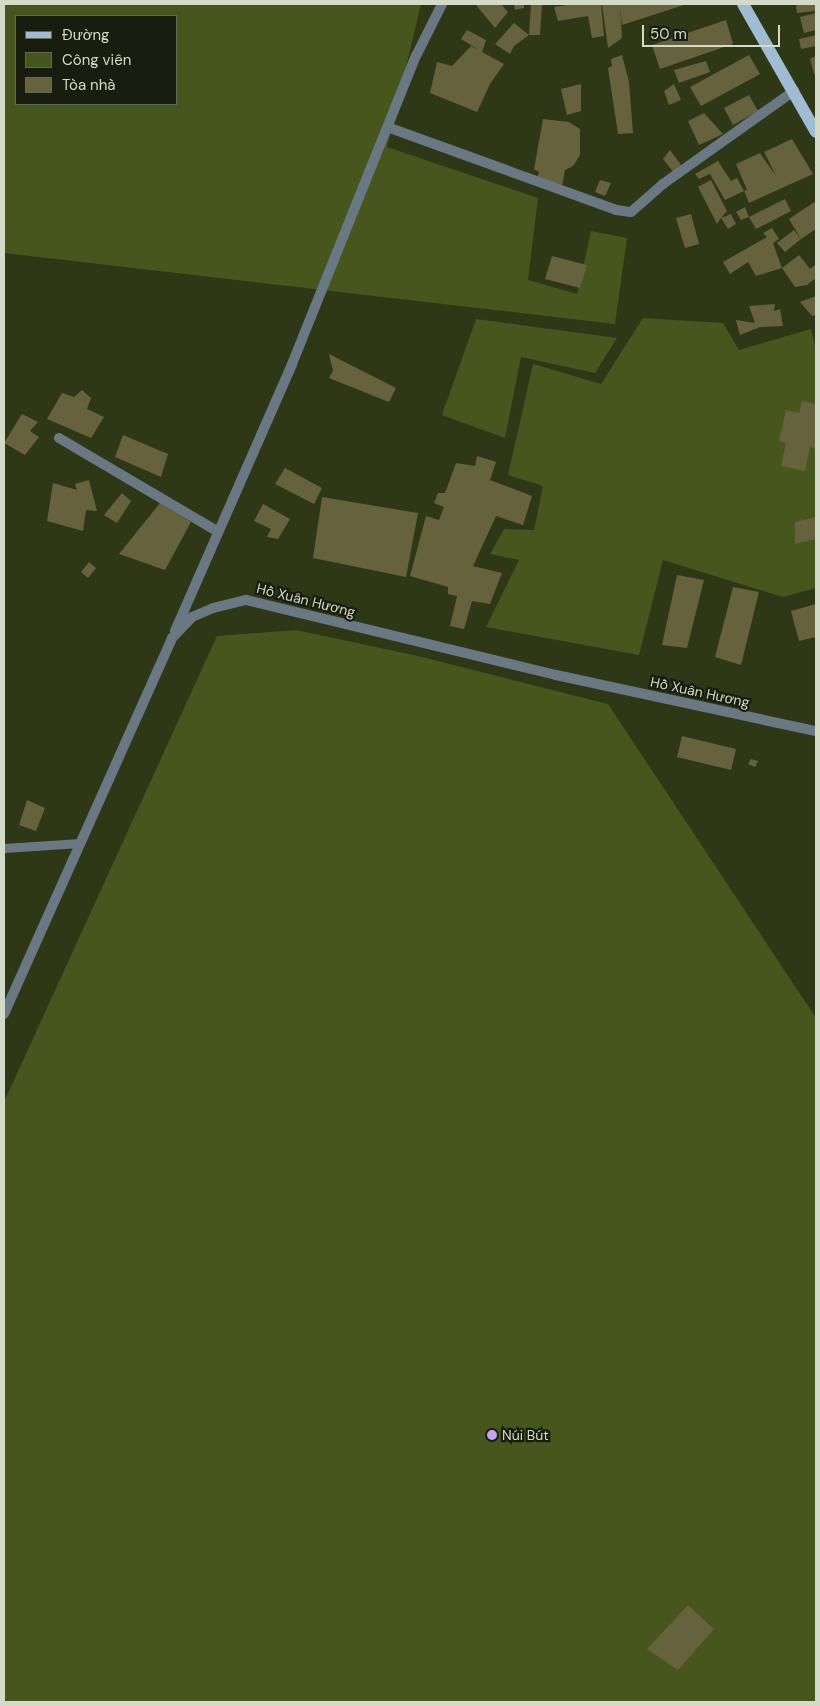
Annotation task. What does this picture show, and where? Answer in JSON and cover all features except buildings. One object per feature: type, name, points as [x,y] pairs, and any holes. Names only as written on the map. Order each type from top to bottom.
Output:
[{"type":"main road","points":[[743,4],[816,132]]},
{"type":"street","points":[[172,638],[217,531],[292,364],[390,128],[416,56],[442,4]]},
{"type":"street","points":[[390,128],[616,210],[631,212],[663,184],[794,91]]},
{"type":"street","points":[[60,438],[217,531]]},
{"type":"street","name":"Hồ Xuân Hương","points":[[4,1014],[172,638],[192,617],[213,608],[246,600],[556,675],[816,731]]},
{"type":"lane","points":[[4,848],[80,843]]},
{"type":"green space","points":[[4,4],[421,4],[387,147],[538,198],[528,280],[577,294],[591,231],[627,238],[615,324],[4,253]]},
{"type":"green space","points":[[643,318],[723,323],[739,350],[811,329],[816,350],[816,588],[783,597],[663,560],[639,655],[486,627],[519,560],[490,554],[504,529],[534,530],[543,486],[508,475],[533,364],[601,384]]},
{"type":"green space","points":[[476,319],[617,338],[595,373],[521,357],[505,438],[442,415]]},
{"type":"green space","points":[[296,630],[418,656],[608,704],[816,1018],[816,1702],[4,1702],[4,1102],[217,636]]},
{"type":"place","name":"Núi Bút","points":[[492,1435]]}]
